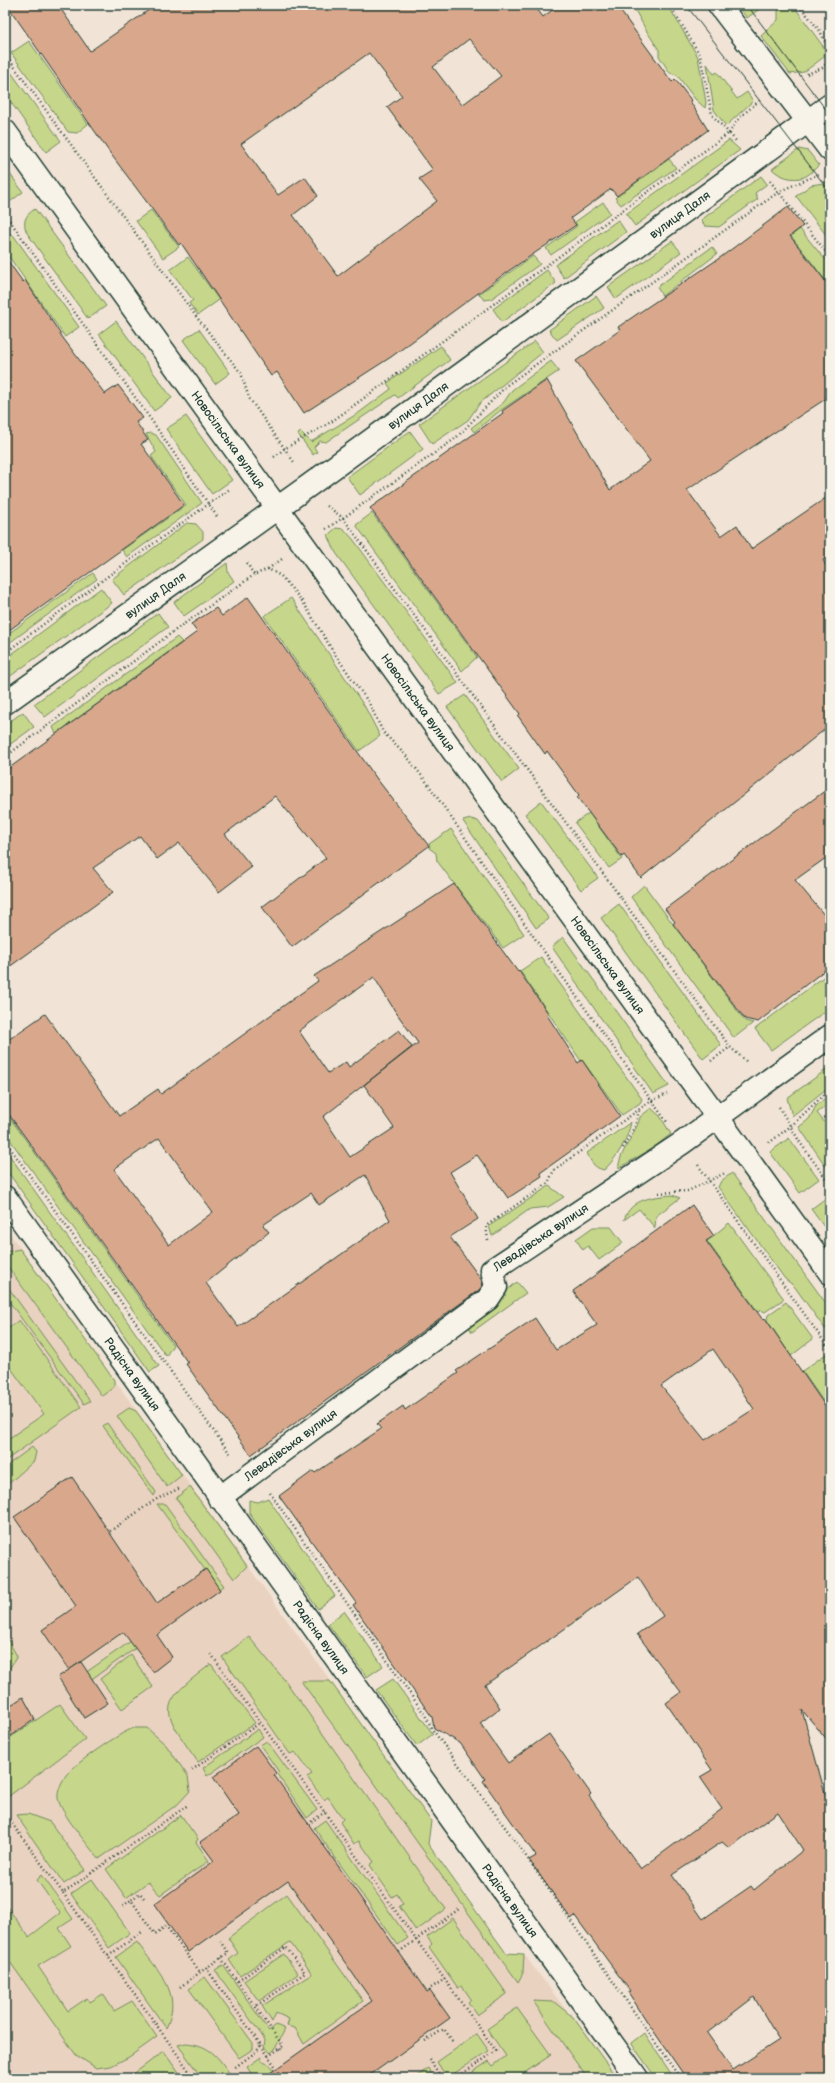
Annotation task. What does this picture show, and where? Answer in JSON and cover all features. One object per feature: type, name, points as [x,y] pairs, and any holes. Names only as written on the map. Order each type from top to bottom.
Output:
[{"type":"street","points":[[719,5],[830,150]]},
{"type":"street","name":"вулиця Даля","points":[[5,703],[278,508],[830,105]]},
{"type":"street","name":"Новосільська вулиця","points":[[5,131],[830,1273]]},
{"type":"street","name":"Левадівська вулиця","points":[[219,1498],[488,1299],[496,1287],[492,1270],[682,1143],[830,1036]]},
{"type":"street","name":"Радісна вулиця","points":[[5,1197],[219,1498],[637,2078]]},
{"type":"path","points":[[670,5],[700,55],[712,115],[729,133],[740,117],[759,101],[781,86],[822,68],[830,60]]},
{"type":"path","points":[[799,5],[820,31],[830,52]]},
{"type":"path","points":[[5,54],[198,319]]},
{"type":"path","points":[[5,214],[193,479],[254,575]]},
{"type":"path","points":[[5,757],[181,626],[254,575],[268,569],[343,518],[730,1047],[750,1064],[792,1125],[801,1144],[830,1184]]},
{"type":"path","points":[[268,569],[281,576],[303,602],[334,653],[369,703],[382,732],[408,758],[428,784],[538,943],[830,1350]]},
{"type":"path","points":[[492,1270],[486,1226],[548,1183],[554,1170],[651,1101],[668,1094],[688,1077],[730,1047]]},
{"type":"path","points":[[654,1195],[660,1192],[688,1191],[710,1182],[747,1160],[792,1125],[830,1089]]},
{"type":"path","points":[[250,1475],[269,1490],[425,1715],[432,1729],[511,1836],[680,2078]]},
{"type":"path","points":[[211,1654],[496,2051],[456,2078]]},
{"type":"path","points":[[192,1770],[261,1722]]},
{"type":"path","points":[[63,1893],[188,1804]]},
{"type":"path","points":[[308,1824],[325,1812]]},
{"type":"path","points":[[5,1814],[194,2078]]},
{"type":"path","points":[[123,1906],[140,1893],[144,1898]]},
{"type":"path","points":[[131,1900],[155,1934],[166,1926],[200,1972]]},
{"type":"path","points":[[399,1952],[458,1909]]},
{"type":"path","points":[[108,1956],[142,1932]]},
{"type":"path","points":[[180,1987],[228,1953],[220,1941]]},
{"type":"path","points":[[238,1980],[286,1947],[305,1973],[256,2006]]},
{"type":"path","points":[[222,1958],[283,2046],[281,2049],[268,2056]]},
{"type":"path","points":[[206,1968],[283,2078]]},
{"type":"path","points":[[431,1988],[445,1979]]},
{"type":"path","points":[[426,2041],[444,2029],[453,2042]]},
{"type":"path","points":[[234,2068],[257,2051],[261,2045]]},
{"type":"path","points":[[429,2059],[442,2078]]},
{"type":"shaded area","points":[[5,1227],[431,1821],[428,1844],[506,1953],[524,1954],[617,2078],[5,2078]]},
{"type":"green space","points":[[626,5],[668,5],[698,57],[706,102],[705,108],[695,99],[677,75],[670,73],[659,56],[659,50],[635,10]]},
{"type":"green space","points":[[737,5],[765,5],[747,18]]},
{"type":"green space","points":[[783,5],[793,5],[825,49],[824,57],[804,72],[790,74],[761,36],[778,20],[778,11]]},
{"type":"green space","points":[[29,41],[88,124],[77,133],[68,132],[11,53]]},
{"type":"green space","points":[[5,64],[61,141],[46,152],[5,94]]},
{"type":"green space","points":[[707,64],[714,74],[717,72],[737,99],[747,92],[753,101],[726,126],[714,110]]},
{"type":"green space","points":[[729,140],[740,150],[635,226],[626,214]]},
{"type":"green space","points":[[799,149],[808,151],[819,165],[810,173],[804,177],[795,179],[783,176],[772,169]]},
{"type":"green space","points":[[669,159],[676,168],[621,205],[615,198]]},
{"type":"green space","points":[[5,167],[23,192],[7,204],[5,201]]},
{"type":"green space","points":[[761,176],[767,184],[755,193],[758,199],[719,227],[705,226],[701,220]]},
{"type":"green space","points":[[830,182],[830,240],[796,196],[811,185]]},
{"type":"green space","points":[[603,202],[610,213],[551,255],[546,248],[577,226],[575,222]]},
{"type":"green space","points":[[35,209],[106,306],[88,319],[25,229],[25,219]]},
{"type":"green space","points":[[151,210],[179,247],[163,258],[136,221]]},
{"type":"green space","points":[[618,220],[626,232],[564,278],[555,265]]},
{"type":"green space","points":[[800,229],[822,256],[830,263],[830,286],[791,236]]},
{"type":"green space","points":[[5,231],[14,236],[79,327],[65,337],[5,251]]},
{"type":"green space","points":[[672,241],[681,252],[616,299],[608,287]]},
{"type":"green space","points":[[712,247],[717,254],[662,296],[657,287]]},
{"type":"green space","points":[[533,256],[540,264],[491,299],[484,300],[479,294]]},
{"type":"green space","points":[[188,257],[219,300],[198,315],[189,303],[193,300],[170,270]]},
{"type":"green space","points":[[547,270],[556,283],[502,322],[493,309]]},
{"type":"green space","points":[[596,296],[604,308],[557,340],[549,330]]},
{"type":"green space","points":[[116,321],[172,398],[154,411],[99,334]]},
{"type":"green space","points":[[199,329],[230,373],[215,384],[183,340]]},
{"type":"green space","points":[[535,341],[543,352],[480,403],[468,420],[432,444],[419,424]]},
{"type":"green space","points":[[441,346],[450,360],[398,398],[395,395],[326,442],[320,441],[314,447],[317,452],[313,455],[298,434],[301,432],[311,442],[360,412],[391,389],[387,383]]},
{"type":"green space","points":[[551,361],[559,371],[501,410],[474,432],[471,428],[504,402],[512,390]]},
{"type":"green space","points":[[186,416],[232,480],[212,494],[166,429]]},
{"type":"green space","points":[[410,431],[423,449],[360,495],[347,477]]},
{"type":"green space","points":[[151,433],[156,435],[202,503],[127,557],[122,550],[186,505],[151,456],[156,452],[146,434]]},
{"type":"green space","points":[[372,513],[477,657],[462,671],[356,525]]},
{"type":"green space","points":[[187,523],[196,524],[203,532],[203,539],[124,595],[112,579]]},
{"type":"green space","points":[[336,528],[344,529],[353,539],[458,683],[439,694],[336,553],[328,535]]},
{"type":"green space","points":[[227,563],[228,572],[234,581],[184,616],[174,602]]},
{"type":"green space","points":[[93,573],[97,579],[5,646],[5,636]]},
{"type":"green space","points":[[101,588],[112,603],[5,680],[5,659]]},
{"type":"green space","points":[[291,598],[365,707],[380,736],[359,751],[264,616]]},
{"type":"green space","points":[[158,613],[168,627],[45,717],[34,704]]},
{"type":"green space","points":[[177,637],[182,642],[56,734],[53,727]]},
{"type":"green space","points":[[465,695],[519,769],[502,782],[447,707]]},
{"type":"green space","points":[[23,712],[34,727],[5,748],[5,725]]},
{"type":"green space","points":[[541,801],[598,878],[581,890],[525,814]]},
{"type":"green space","points":[[589,813],[622,859],[609,868],[575,823]]},
{"type":"green space","points":[[471,819],[478,821],[549,919],[536,928],[463,821]]},
{"type":"green space","points":[[451,829],[524,934],[503,948],[437,861],[436,853],[429,848],[429,844]]},
{"type":"green space","points":[[644,885],[745,1021],[753,1023],[734,1038],[631,897]]},
{"type":"green space","points":[[619,904],[721,1045],[703,1059],[601,918]]},
{"type":"green space","points":[[563,937],[669,1086],[653,1094],[552,947]]},
{"type":"green space","points":[[541,957],[642,1099],[640,1103],[622,1115],[582,1060],[581,1061],[520,971]]},
{"type":"green space","points":[[830,972],[830,1008],[771,1050],[755,1029]]},
{"type":"green space","points":[[830,1067],[830,1086],[792,1116],[787,1098]]},
{"type":"green space","points":[[830,1094],[830,1103],[817,1113],[830,1129],[829,1171],[799,1127],[809,1119],[816,1106]]},
{"type":"green space","points":[[651,1108],[660,1116],[671,1134],[653,1148],[619,1168],[621,1157],[640,1117]]},
{"type":"green space","points":[[5,1111],[173,1345],[166,1356],[5,1133]]},
{"type":"green space","points":[[631,1122],[625,1141],[613,1160],[604,1170],[595,1166],[587,1153]]},
{"type":"green space","points":[[789,1138],[819,1179],[800,1193],[770,1152]]},
{"type":"green space","points":[[5,1149],[159,1366],[150,1372],[5,1168]]},
{"type":"green space","points":[[732,1173],[830,1309],[830,1326],[825,1329],[794,1286],[785,1279],[718,1187],[721,1181]]},
{"type":"green space","points":[[549,1186],[564,1197],[548,1207],[530,1209],[492,1236],[489,1226]]},
{"type":"green space","points":[[672,1195],[680,1198],[656,1216],[655,1228],[639,1209],[624,1220],[627,1213],[637,1203],[650,1198]]},
{"type":"green space","points":[[830,1195],[830,1235],[811,1209]]},
{"type":"green space","points":[[729,1223],[784,1299],[765,1312],[761,1310],[758,1312],[707,1241]]},
{"type":"green space","points":[[593,1227],[611,1227],[623,1243],[599,1260],[588,1246],[583,1250],[576,1239]]},
{"type":"green space","points":[[20,1249],[114,1380],[114,1387],[102,1396],[5,1263],[5,1252]]},
{"type":"green space","points":[[517,1282],[526,1293],[472,1332],[467,1324]]},
{"type":"green space","points":[[5,1283],[90,1401],[84,1404],[5,1296]]},
{"type":"green space","points":[[786,1302],[813,1339],[791,1356],[767,1320],[768,1315]]},
{"type":"green space","points":[[19,1320],[81,1407],[5,1461],[5,1441],[44,1414],[5,1360],[5,1331]]},
{"type":"green space","points":[[826,1354],[830,1359],[830,1411],[802,1371]]},
{"type":"green space","points":[[129,1408],[136,1411],[182,1475],[167,1487],[117,1416]]},
{"type":"green space","points":[[107,1423],[156,1492],[154,1496],[103,1426]]},
{"type":"green space","points":[[32,1447],[36,1452],[34,1461],[5,1487],[5,1467]]},
{"type":"green space","points":[[190,1487],[247,1566],[234,1579],[176,1498]]},
{"type":"green space","points":[[268,1498],[335,1596],[318,1609],[249,1513],[249,1500],[258,1502]]},
{"type":"green space","points":[[157,1504],[165,1504],[224,1586],[219,1589]]},
{"type":"green space","points":[[344,1611],[383,1666],[367,1677],[328,1624]]},
{"type":"green space","points":[[5,1635],[17,1656],[5,1676]]},
{"type":"green space","points":[[249,1637],[287,1683],[446,1909],[416,1931],[399,1906],[403,1904],[397,1894],[392,1897],[370,1865],[374,1862],[359,1841],[354,1844],[340,1822],[343,1819],[328,1797],[324,1800],[307,1777],[312,1774],[295,1752],[290,1754],[222,1657]]},
{"type":"green space","points":[[131,1641],[136,1648],[73,1692],[78,1678]]},
{"type":"green space","points":[[131,1655],[153,1687],[122,1709],[100,1679]]},
{"type":"green space","points":[[211,1664],[255,1723],[198,1762],[176,1730],[171,1718],[170,1708],[173,1699],[180,1689]]},
{"type":"green space","points":[[393,1679],[433,1734],[417,1746],[376,1690]]},
{"type":"green space","points":[[301,1681],[330,1681],[431,1821],[428,1844],[506,1953],[524,1954],[523,1973],[518,1982]]},
{"type":"green space","points":[[60,1704],[85,1739],[5,1799],[5,1741]]},
{"type":"green space","points":[[134,1728],[147,1728],[166,1745],[188,1776],[190,1791],[178,1804],[99,1859],[76,1829],[60,1804],[58,1798],[59,1789],[66,1775],[79,1763],[109,1742]]},
{"type":"green space","points":[[258,1729],[263,1737],[207,1776],[203,1768]]},
{"type":"green space","points":[[267,1741],[317,1810],[307,1818],[277,1774],[279,1772],[260,1745]]},
{"type":"green space","points":[[28,1814],[50,1822],[85,1870],[64,1884],[16,1815]]},
{"type":"green space","points":[[181,1815],[198,1839],[196,1842],[209,1861],[160,1895],[148,1882],[126,1898],[106,1869]]},
{"type":"green space","points":[[325,1820],[408,1938],[398,1945],[314,1828]]},
{"type":"green space","points":[[42,1875],[73,1919],[59,1928],[71,1946],[38,1966],[68,2011],[87,1998],[90,2002],[103,1994],[114,2011],[132,2001],[157,2037],[129,2057],[111,2066],[96,2068],[76,2055],[5,1955],[5,1904],[29,1937],[60,1913],[37,1880]]},
{"type":"green space","points":[[92,1879],[130,1933],[109,1948],[71,1894]]},
{"type":"green space","points":[[287,1894],[363,2001],[304,2044],[295,2028],[287,2026],[289,2019],[276,2013],[272,2022],[262,2006],[312,1974],[290,1942],[240,1976],[229,1960],[238,1953],[228,1938]]},
{"type":"green space","points":[[453,1918],[507,1994],[477,2015],[468,2002],[471,1999],[462,1986],[458,1988],[429,1947],[432,1944],[427,1937]]},
{"type":"green space","points":[[137,1942],[160,1972],[170,1993],[172,2003],[171,2015],[166,2028],[116,1957]]},
{"type":"green space","points":[[284,1954],[298,1974],[259,2001],[244,1981]]},
{"type":"green space","points":[[223,1965],[269,2031],[276,2025],[285,2029],[275,2049],[271,2053],[264,2047],[265,2040],[215,1970]]},
{"type":"green space","points":[[205,1977],[253,2043],[253,2049],[239,2058],[189,1989]]},
{"type":"green space","points":[[533,2001],[554,2002],[573,2017],[617,2078],[587,2078]]},
{"type":"green space","points":[[517,2008],[551,2055],[517,2078],[472,2078],[470,2074],[489,2061],[493,2066],[506,2056],[487,2029]]},
{"type":"green space","points":[[644,2033],[674,2078],[656,2078],[631,2043]]},
{"type":"green space","points":[[477,2034],[489,2051],[447,2078],[437,2062]]},
{"type":"green space","points":[[186,2043],[195,2044],[209,2050],[219,2059],[233,2078],[202,2078],[178,2045]]},
{"type":"green space","points":[[164,2051],[183,2078],[130,2078],[132,2075]]},
{"type":"green space","points":[[261,2057],[261,2061],[270,2065],[279,2078],[254,2078],[247,2067]]},
{"type":"green space","points":[[428,2068],[434,2078],[415,2078]]},
{"type":"building","points":[[7,5],[58,5],[90,51],[156,5],[534,5],[543,17],[559,5],[616,5],[672,82],[675,79],[691,100],[690,101],[708,130],[617,196],[611,189],[571,218],[576,225],[507,272],[391,357],[304,413],[277,372],[271,376],[181,243],[179,245],[110,153]],"holes":[[[469,39],[501,76],[462,105],[433,67]],[[369,53],[402,96],[387,107],[433,170],[419,179],[437,201],[338,276],[293,215],[318,196],[305,177],[278,195],[241,144]]]},
{"type":"building","points":[[788,207],[803,226],[790,236],[830,287],[830,396],[687,490],[721,536],[737,525],[751,549],[830,495],[830,555],[823,560],[830,574],[830,725],[641,878],[624,855],[622,857],[577,797],[579,795],[547,751],[545,754],[518,716],[520,714],[370,508],[503,413],[502,411],[547,380],[610,490],[650,461],[576,361],[620,330],[618,327],[721,257]]},
{"type":"building","points":[[5,257],[23,282],[25,280],[63,338],[105,394],[118,385],[143,418],[136,422],[148,440],[141,444],[184,505],[5,633]]},
{"type":"building","points":[[248,597],[377,779],[429,846],[292,947],[262,907],[326,858],[275,796],[225,834],[252,867],[219,892],[179,843],[157,859],[140,836],[93,868],[113,892],[5,970],[5,771],[197,632],[191,624],[216,608],[222,616]]},
{"type":"building","points":[[830,787],[830,855],[795,880],[830,922],[830,966],[758,1022],[745,1019],[673,924],[675,922],[665,909]]},
{"type":"building","points":[[454,884],[518,972],[519,971],[548,1013],[547,1015],[578,1063],[582,1060],[620,1116],[540,1173],[542,1176],[508,1198],[477,1155],[450,1172],[478,1219],[450,1237],[481,1279],[483,1285],[479,1290],[251,1455],[186,1364],[188,1363],[5,1109],[5,1042],[45,1014],[119,1116],[158,1089],[161,1094],[318,981],[314,976]],"holes":[[[374,977],[395,1011],[418,1043],[364,1085],[394,1128],[350,1157],[323,1117],[412,1047],[399,1030],[349,1067],[346,1062],[328,1073],[299,1031]],[[159,1138],[213,1212],[169,1245],[114,1169]],[[365,1175],[390,1220],[238,1327],[206,1283],[269,1232],[263,1225],[311,1193],[319,1205]]]},
{"type":"building","points":[[692,1205],[714,1236],[706,1241],[763,1320],[765,1318],[830,1413],[830,1743],[802,1710],[830,1811],[830,2078],[686,2078],[628,1992],[630,1991],[575,1916],[571,1919],[529,1860],[536,1856],[483,1781],[485,1779],[460,1743],[434,1728],[432,1717],[353,1605],[356,1603],[279,1496],[313,1471],[315,1473],[381,1429],[377,1424],[403,1406],[405,1410],[458,1373],[456,1371],[535,1318],[556,1350],[597,1325],[573,1291]],"holes":[[[713,1349],[754,1409],[705,1440],[661,1386]],[[638,1577],[663,1616],[637,1634],[681,1692],[666,1703],[712,1770],[700,1777],[722,1809],[641,1869],[589,1796],[591,1794],[549,1734],[508,1763],[480,1723],[500,1708],[485,1685]],[[778,1812],[803,1850],[754,1890],[751,1886],[703,1919],[672,1875],[722,1842],[729,1848]],[[754,1997],[779,2040],[733,2070],[707,2033]]]},
{"type":"building","points":[[72,1477],[157,1603],[206,1569],[220,1590],[157,1635],[172,1657],[153,1672],[123,1632],[69,1670],[42,1630],[76,1606],[14,1517]]},
{"type":"building","points":[[81,1662],[108,1703],[84,1718],[58,1677]]},
{"type":"building","points":[[23,1697],[35,1719],[5,1740],[5,1709]]},
{"type":"building","points":[[256,1746],[276,1773],[274,1775],[427,1992],[430,1990],[450,2018],[366,2078],[263,2078],[372,2001],[288,1881],[188,1952],[154,1904],[214,1861],[200,1842],[239,1815],[213,1777]]},
{"type":"tram line","points":[[686,5],[830,192]]},
{"type":"tram line","points":[[747,5],[830,115]]}]
